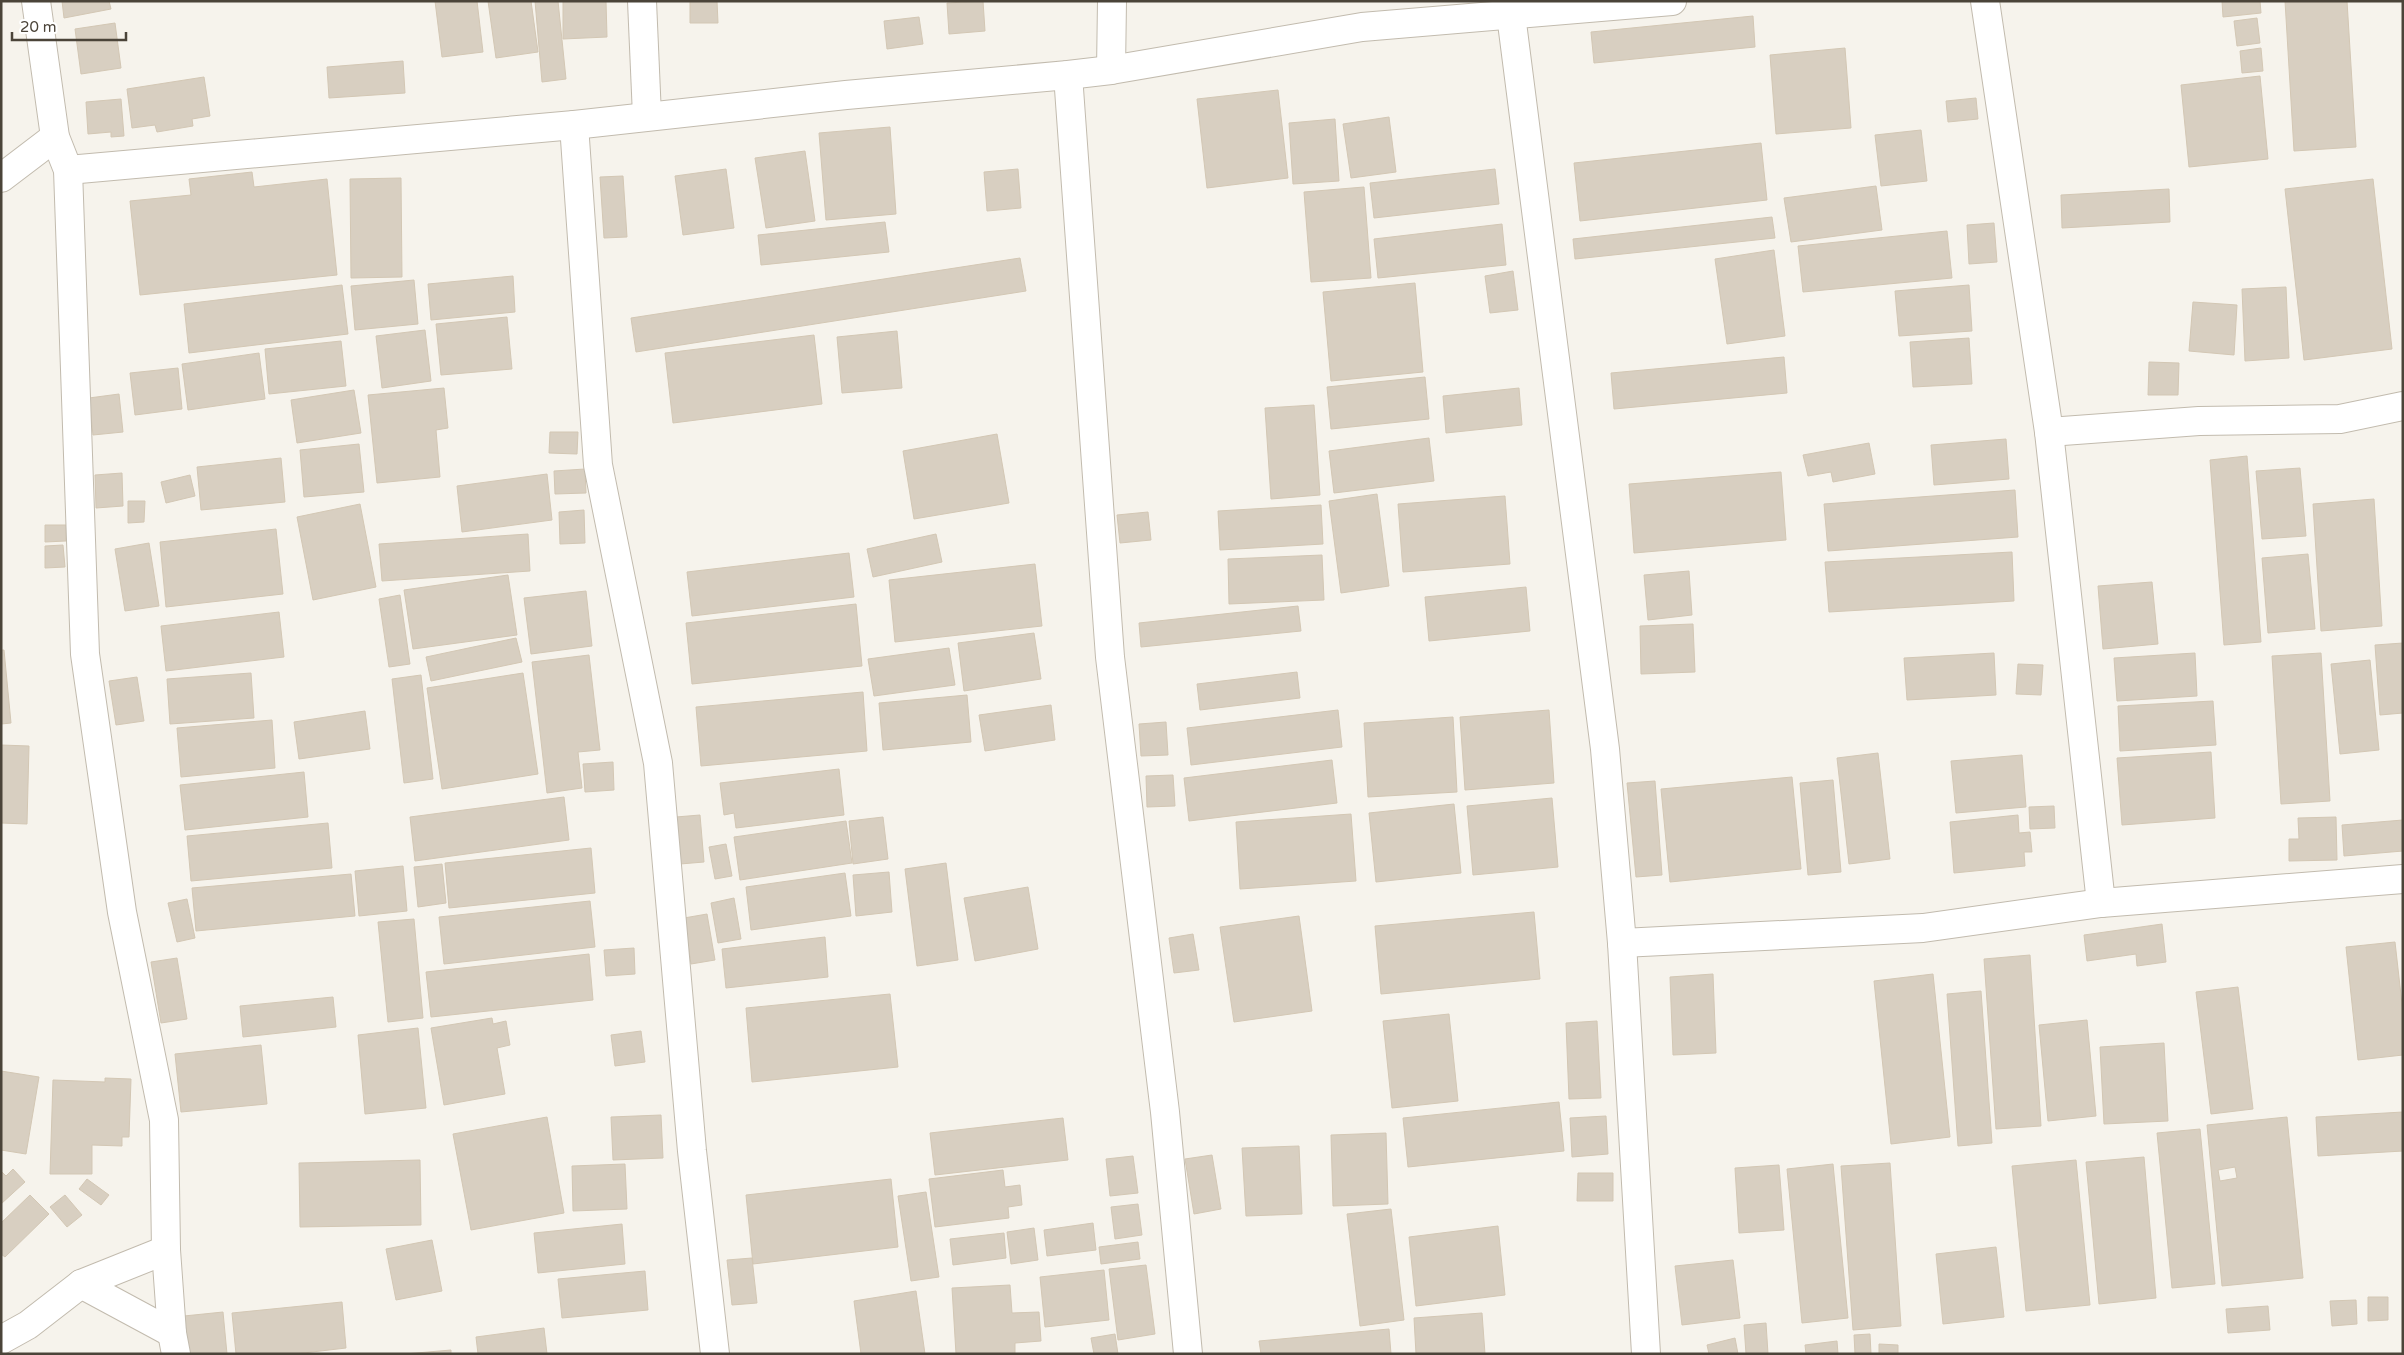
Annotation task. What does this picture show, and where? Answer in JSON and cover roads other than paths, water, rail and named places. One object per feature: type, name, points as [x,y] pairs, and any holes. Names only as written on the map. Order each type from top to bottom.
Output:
[{"type":"street","points":[[36,1],[55,136],[68,170],[85,654],[122,912],[164,1120],[166,1250],[174,1344]]},
{"type":"street","points":[[642,1],[647,116]]},
{"type":"street","points":[[1111,70],[1112,1]]},
{"type":"street","points":[[68,170],[574,125],[846,95],[1068,75],[1111,70],[1362,27],[1511,8],[1672,1]]},
{"type":"street","points":[[1985,1],[2049,432],[2101,903]]},
{"type":"street","points":[[1511,8],[1605,749],[1622,943],[1646,1354]]},
{"type":"street","points":[[1068,75],[1110,657],[1165,1112],[1188,1354]]},
{"type":"street","points":[[574,125],[598,465],[658,763],[692,1151],[715,1354]]},
{"type":"street","points":[[1,178],[55,136]]},
{"type":"street","points":[[2049,432],[2200,421],[2340,419],[2403,406]]},
{"type":"street","points":[[1622,943],[1923,928],[2101,903],[2403,879]]},
{"type":"street","points":[[1,1340],[28,1325],[81,1284],[166,1250]]},
{"type":"street","points":[[81,1284],[174,1344]]}]
